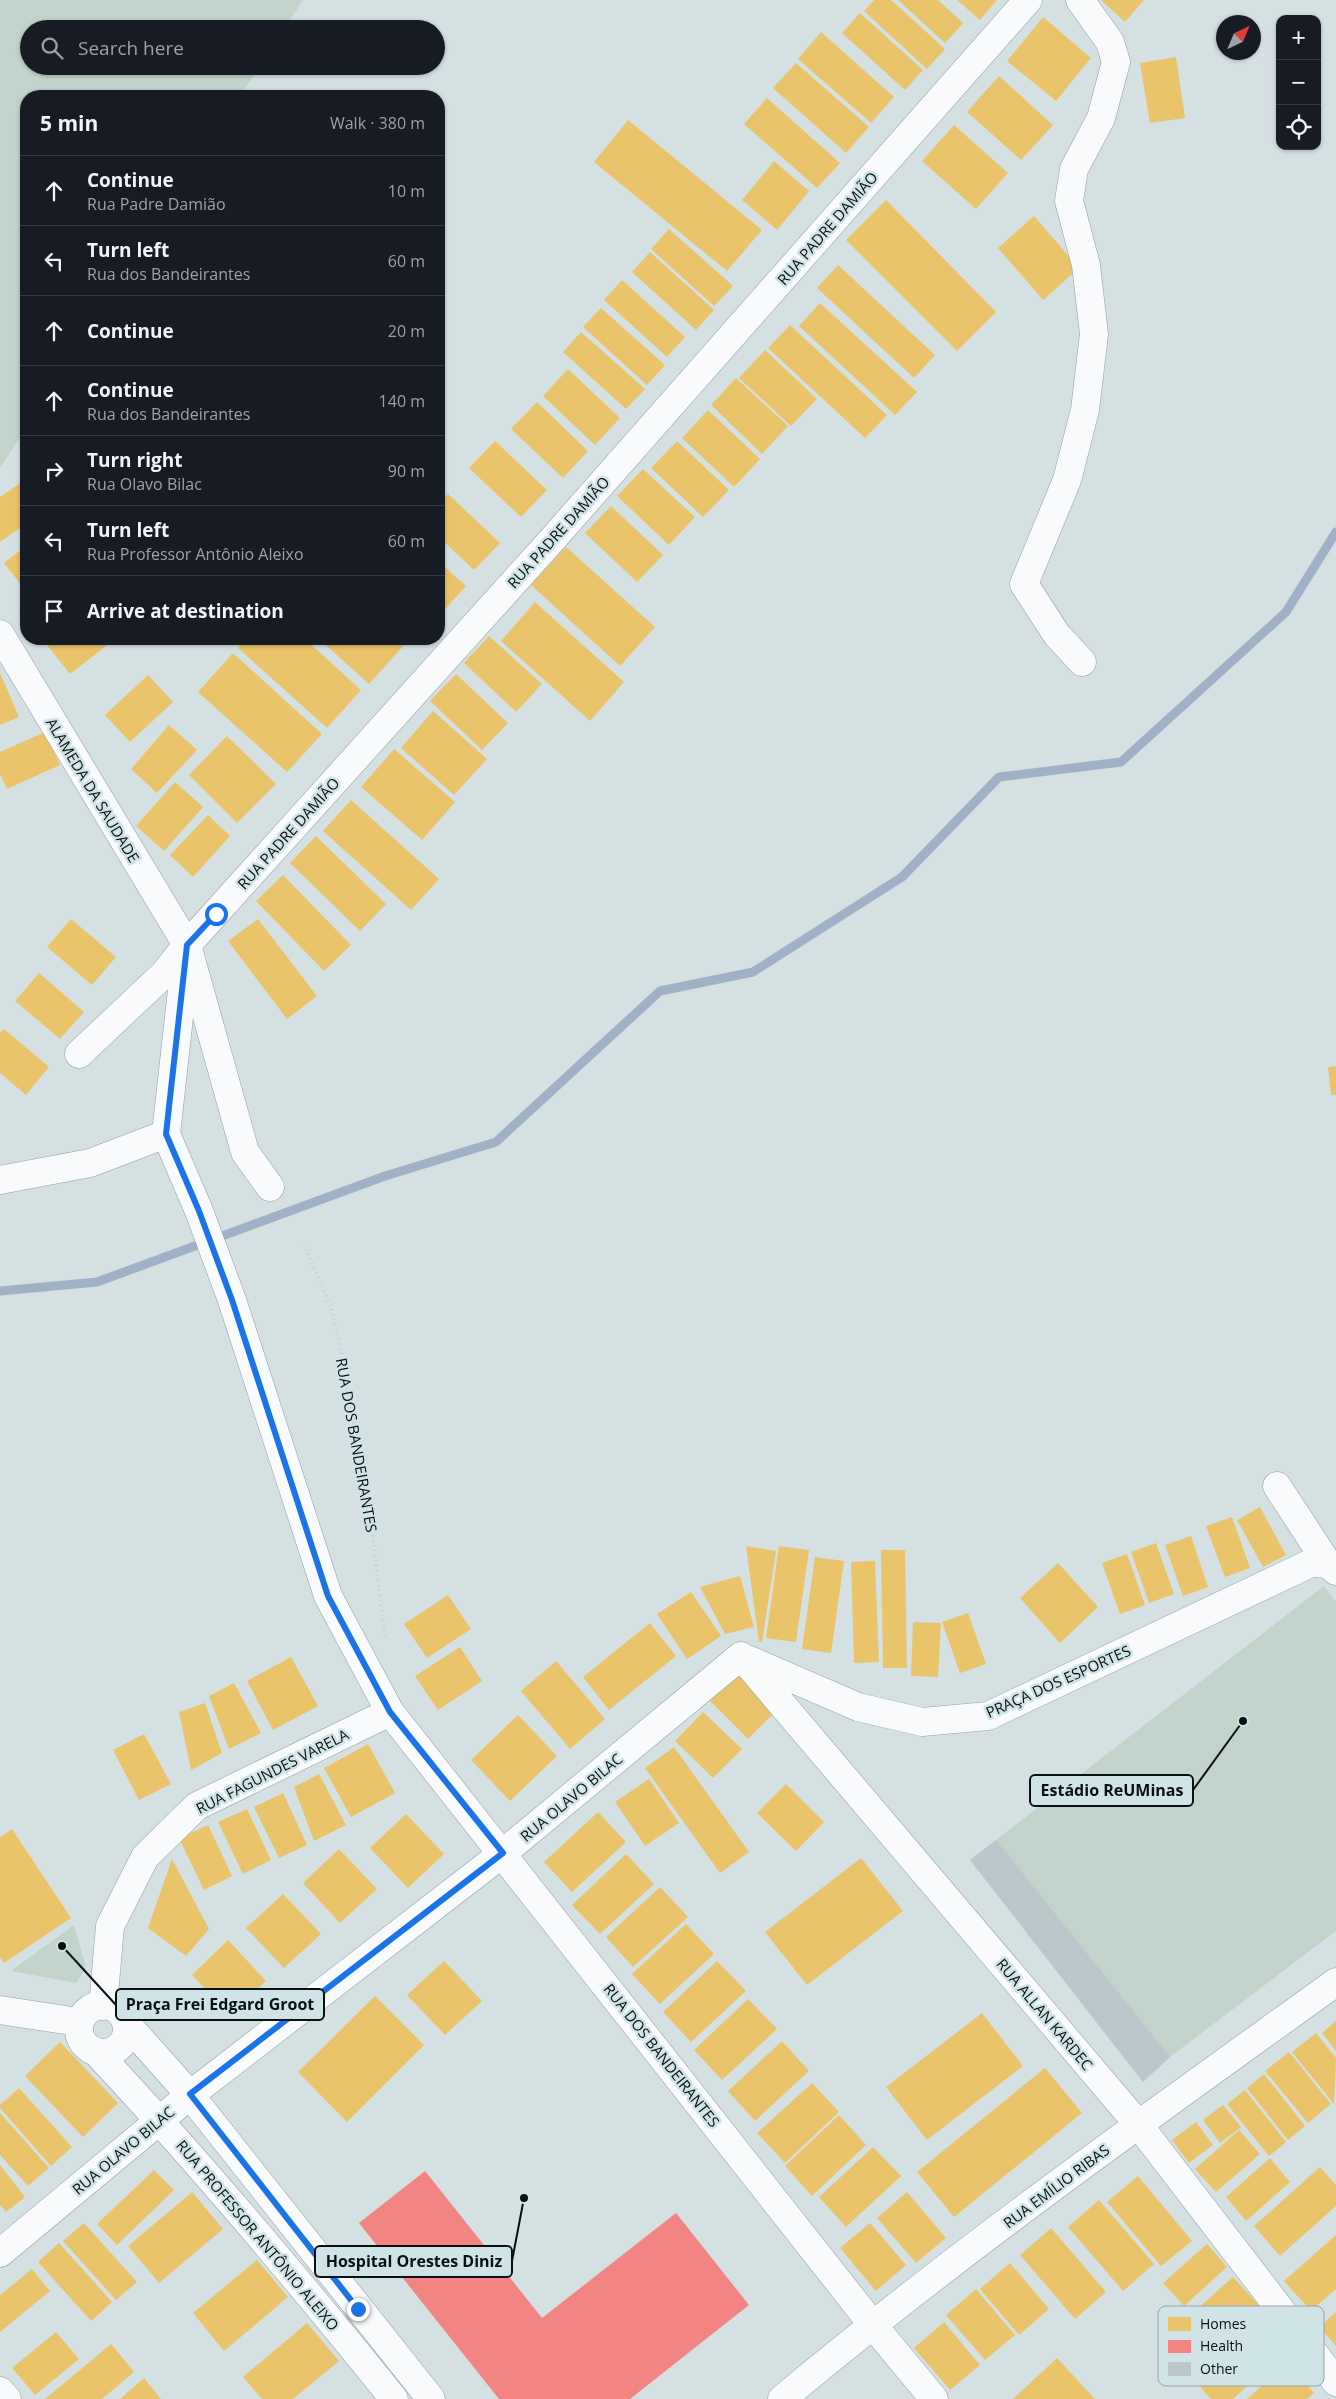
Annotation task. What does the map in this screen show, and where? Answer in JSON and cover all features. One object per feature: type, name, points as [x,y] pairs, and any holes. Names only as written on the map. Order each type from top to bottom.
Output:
[{"type":"street","name":"RUA PADRE DAMIÃO","points":[[79,1054],[165,973],[187,945],[580,508],[1028,0]]},
{"type":"street","points":[[1080,0],[1110,42],[1116,62],[1101,118],[1074,169],[1069,201],[1086,265],[1094,334],[1085,410],[1067,480],[1024,584],[1057,635],[1082,662]]},
{"type":"street","name":"ALAMEDA DA SAUDADE","points":[[0,634],[187,945]]},
{"type":"street","points":[[0,1180],[90,1163],[166,1134],[187,945]]},
{"type":"street","points":[[187,945],[245,1152],[270,1187]]},
{"type":"street","name":"RUA DOS BANDEIRANTES","points":[[166,1134],[199,1211],[232,1300],[328,1596],[390,1712],[503,1853],[872,2324],[934,2399]]},
{"type":"street","points":[[1277,1486],[1332,1568]]},
{"type":"street","name":"PRAÇA DOS ESPORTES","points":[[741,1656],[858,1707],[922,1722],[988,1716],[1311,1563],[1332,1568]]},
{"type":"street","name":"RUA OLAVO BILAC","points":[[0,2252],[190,2094],[503,1853],[741,1656]]},
{"type":"street","name":"RUA ALLAN KARDEC","points":[[741,1656],[1138,2124],[1278,2306]]},
{"type":"street","name":"RUA FAGUNDES VARELA","points":[[103,2006],[110,1926],[145,1857],[197,1806],[390,1712]]},
{"type":"street","name":"RUA EMÍLIO RIBAS","points":[[782,2399],[872,2324],[1138,2124],[1336,1982]]},
{"type":"street","points":[[97,2006],[103,2006],[109,2006],[120,2012],[126,2022],[127,2034],[121,2046],[111,2053],[98,2054],[86,2047],[79,2036],[79,2022],[86,2011],[97,2006]]},
{"type":"street","points":[[0,2010],[79,2022]]},
{"type":"street","name":"RUA PROFESSOR ANTÔNIO ALEIXO","points":[[126,2022],[190,2094],[431,2399]]},
{"type":"street","name":"RUA PROFESSOR ANTÔNIO ALEIXO","points":[[98,2054],[159,2119],[334,2325],[394,2399]]},
{"type":"street","points":[[334,2325],[358,2309]]},
{"type":"street","name":"RUA ALLAN KARDEC","points":[[1324,2366],[1336,2382]]},
{"type":"street","points":[[0,2391],[6,2399]]},
{"type":"path","name":"RUA DOS BANDEIRANTES","points":[[304,1245],[332,1308],[342,1356],[348,1398],[367,1485],[386,1646]]},
{"type":"shaded area","points":[[0,0],[303,0],[290,20],[20,20],[20,75],[254,75],[244,90],[20,90],[20,437],[0,468]]},
{"type":"shaded area","points":[[1324,1586],[1336,1602],[1336,1931],[1170,2057],[1143,2082],[970,1860]]},
{"type":"shaded area","points":[[74,1925],[86,1968],[76,1983],[11,1971]]},
{"type":"building: Homes","points":[[874,0],[891,0],[945,49],[927,69],[864,11]]},
{"type":"building: Homes","points":[[898,0],[938,0],[963,23],[945,43]]},
{"type":"building: Homes","points":[[957,0],[997,0],[980,20]]},
{"type":"building: Homes","points":[[1101,0],[1144,0],[1125,22]]},
{"type":"building: Homes","points":[[860,13],[923,70],[905,90],[842,33]]},
{"type":"building: Homes","points":[[1043,17],[1091,58],[1056,101],[1007,61]]},
{"type":"building: Homes","points":[[821,32],[894,97],[871,123],[798,59]]},
{"type":"building: Homes","points":[[1176,57],[1185,118],[1150,123],[1140,63]]},
{"type":"building: Homes","points":[[796,63],[869,127],[846,153],[773,88]]},
{"type":"building: Homes","points":[[999,76],[1053,125],[1021,160],[967,112]]},
{"type":"building: Homes","points":[[767,98],[840,163],[817,188],[744,124]]},
{"type":"building: Homes","points":[[628,120],[762,230],[727,271],[594,162]]},
{"type":"building: Homes","points":[[954,125],[1008,173],[976,209],[922,161]]},
{"type":"building: Homes","points":[[774,161],[809,191],[777,230],[742,200]]},
{"type":"building: Homes","points":[[886,200],[996,312],[957,351],[846,240]]},
{"type":"building: Homes","points":[[1034,216],[1079,268],[1043,300],[998,248]]},
{"type":"building: Homes","points":[[669,229],[733,286],[714,306],[651,249]]},
{"type":"building: Homes","points":[[650,252],[714,310],[696,330],[632,272]]},
{"type":"building: Homes","points":[[838,265],[935,355],[914,378],[817,288]]},
{"type":"building: Homes","points":[[622,280],[685,337],[667,357],[604,300]]},
{"type":"building: Homes","points":[[820,303],[917,392],[895,415],[799,326]]},
{"type":"building: Homes","points":[[601,308],[665,365],[647,385],[583,327]]},
{"type":"building: Homes","points":[[790,325],[887,415],[865,438],[768,348]]},
{"type":"building: Homes","points":[[581,332],[645,389],[626,409],[563,352]]},
{"type":"building: Homes","points":[[765,350],[817,399],[791,426],[739,378]]},
{"type":"building: Homes","points":[[568,369],[620,418],[595,445],[543,396]]},
{"type":"building: Homes","points":[[736,378],[788,426],[762,454],[711,405]]},
{"type":"building: Homes","points":[[537,402],[588,451],[563,478],[511,429]]},
{"type":"building: Homes","points":[[708,410],[760,459],[734,487],[682,438]]},
{"type":"building: Homes","points":[[495,441],[547,490],[521,517],[469,468]]},
{"type":"building: Homes","points":[[677,441],[729,490],[703,517],[651,468]]},
{"type":"building: Homes","points":[[643,469],[695,517],[669,545],[617,496]]},
{"type":"building: Homes","points":[[20,483],[20,528],[0,542],[0,497]]},
{"type":"building: Homes","points":[[448,494],[500,543],[474,570],[445,543],[445,497]]},
{"type":"building: Homes","points":[[611,506],[663,555],[637,582],[585,533]]},
{"type":"building: Homes","points":[[566,547],[655,627],[620,666],[531,585]]},
{"type":"building: Homes","points":[[20,551],[20,583],[4,563]]},
{"type":"building: Homes","points":[[445,567],[466,586],[445,609]]},
{"type":"building: Homes","points":[[535,602],[624,682],[590,721],[501,641]]},
{"type":"building: Homes","points":[[489,636],[542,684],[516,712],[464,663]]},
{"type":"building: Homes","points":[[47,645],[107,645],[70,674]]},
{"type":"building: Homes","points":[[241,645],[312,645],[361,690],[327,728],[238,648]]},
{"type":"building: Homes","points":[[326,645],[404,645],[369,684]]},
{"type":"building: Homes","points":[[233,653],[322,734],[287,772],[198,692]]},
{"type":"building: Homes","points":[[0,673],[19,717],[0,725]]},
{"type":"building: Homes","points":[[456,674],[508,723],[482,750],[430,701]]},
{"type":"building: Homes","points":[[148,675],[173,702],[130,742],[105,715]]},
{"type":"building: Homes","points":[[433,711],[487,759],[454,795],[401,748]]},
{"type":"building: Homes","points":[[169,725],[197,750],[157,793],[131,769]]},
{"type":"building: Homes","points":[[45,732],[60,765],[7,789],[0,774],[0,752]]},
{"type":"building: Homes","points":[[227,736],[276,784],[237,823],[189,775]]},
{"type":"building: Homes","points":[[394,749],[455,802],[422,840],[361,787]]},
{"type":"building: Homes","points":[[175,782],[203,807],[164,851],[136,826]]},
{"type":"building: Homes","points":[[351,800],[439,879],[411,910],[323,831]]},
{"type":"building: Homes","points":[[208,815],[230,836],[193,877],[170,855]]},
{"type":"building: Homes","points":[[316,836],[386,904],[360,931],[290,863]]},
{"type":"building: Homes","points":[[283,875],[351,945],[324,971],[256,901]]},
{"type":"building: Homes","points":[[71,919],[116,957],[92,985],[47,947]]},
{"type":"building: Homes","points":[[258,919],[317,996],[287,1019],[228,941]]},
{"type":"building: Homes","points":[[39,973],[84,1012],[60,1039],[15,1001]]},
{"type":"building: Homes","points":[[4,1029],[49,1067],[26,1095],[0,1073],[0,1033]]},
{"type":"building: Homes","points":[[1336,1066],[1336,1095],[1331,1095],[1328,1067]]},
{"type":"building: Homes","points":[[1260,1507],[1286,1555],[1263,1567],[1237,1520]]},
{"type":"building: Homes","points":[[1232,1517],[1250,1568],[1225,1577],[1206,1526]]},
{"type":"building: Homes","points":[[1191,1536],[1208,1587],[1183,1596],[1165,1545]]},
{"type":"building: Homes","points":[[1156,1543],[1174,1594],[1149,1603],[1131,1552]]},
{"type":"building: Homes","points":[[746,1546],[776,1551],[762,1642],[759,1642]]},
{"type":"building: Homes","points":[[779,1546],[809,1550],[796,1642],[766,1638]]},
{"type":"building: Homes","points":[[881,1550],[905,1550],[907,1668],[883,1668]]},
{"type":"building: Homes","points":[[1127,1554],[1145,1605],[1120,1614],[1102,1563]]},
{"type":"building: Homes","points":[[815,1557],[844,1561],[831,1653],[802,1649]]},
{"type":"building: Homes","points":[[875,1561],[879,1662],[854,1663],[851,1562]]},
{"type":"building: Homes","points":[[1058,1563],[1098,1607],[1060,1643],[1020,1598]]},
{"type":"building: Homes","points":[[740,1576],[754,1627],[725,1634],[700,1587]]},
{"type":"building: Homes","points":[[691,1592],[721,1636],[687,1659],[657,1614]]},
{"type":"building: Homes","points":[[448,1595],[471,1629],[427,1658],[404,1624]]},
{"type":"building: Homes","points":[[968,1613],[986,1664],[960,1673],[942,1622]]},
{"type":"building: Homes","points":[[913,1622],[941,1623],[938,1677],[911,1676]]},
{"type":"building: Homes","points":[[650,1623],[676,1656],[609,1710],[583,1677]]},
{"type":"building: Homes","points":[[460,1647],[482,1681],[438,1710],[415,1676]]},
{"type":"building: Homes","points":[[291,1657],[318,1706],[273,1730],[247,1681]]},
{"type":"building: Homes","points":[[556,1661],[605,1719],[570,1749],[521,1691]]},
{"type":"building: Homes","points":[[738,1672],[777,1710],[748,1739],[710,1701]]},
{"type":"building: Homes","points":[[234,1683],[261,1733],[229,1749],[209,1696]]},
{"type":"building: Homes","points":[[205,1703],[222,1753],[191,1770],[179,1712]]},
{"type":"building: Homes","points":[[703,1712],[742,1749],[713,1778],[675,1741]]},
{"type":"building: Homes","points":[[518,1715],[557,1756],[510,1801],[471,1760]]},
{"type":"building: Homes","points":[[144,1734],[171,1784],[139,1800],[113,1750]]},
{"type":"building: Homes","points":[[368,1744],[395,1793],[351,1817],[324,1768]]},
{"type":"building: Homes","points":[[674,1747],[749,1852],[720,1873],[645,1768]]},
{"type":"building: Homes","points":[[319,1774],[346,1825],[314,1841],[294,1787]]},
{"type":"building: Homes","points":[[649,1779],[679,1823],[645,1846],[615,1802]]},
{"type":"building: Homes","points":[[786,1784],[824,1822],[796,1851],[757,1813]]},
{"type":"building: Homes","points":[[283,1793],[307,1845],[279,1858],[254,1807]]},
{"type":"building: Homes","points":[[247,1809],[271,1860],[243,1874],[218,1822]]},
{"type":"building: Homes","points":[[598,1812],[626,1842],[572,1892],[544,1862]]},
{"type":"building: Homes","points":[[406,1814],[444,1854],[408,1888],[370,1848]]},
{"type":"building: Homes","points":[[208,1825],[232,1876],[204,1890],[179,1838]]},
{"type":"building: Homes","points":[[12,1829],[71,1918],[4,1963],[0,1957],[0,1837]]},
{"type":"building: Homes","points":[[339,1849],[377,1889],[340,1923],[303,1883]]},
{"type":"building: Homes","points":[[626,1854],[654,1884],[600,1934],[572,1905]]},
{"type":"building: Homes","points":[[861,1858],[903,1911],[807,1985],[765,1932]]},
{"type":"building: Homes","points":[[172,1859],[209,1929],[186,1956],[148,1928]]},
{"type":"building: Homes","points":[[660,1887],[688,1917],[633,1967],[606,1937]]},
{"type":"building: Homes","points":[[283,1894],[321,1934],[284,1968],[246,1928]]},
{"type":"building: Homes","points":[[686,1924],[714,1954],[660,2004],[632,1974]]},
{"type":"building: Homes","points":[[228,1940],[266,1981],[230,2015],[192,1975]]},
{"type":"building: Homes","points":[[444,1961],[482,2001],[445,2035],[407,1995]]},
{"type":"building: Homes","points":[[717,1961],[746,1991],[691,2042],[663,2012]]},
{"type":"building: Homes","points":[[375,1996],[424,2045],[347,2122],[298,2072]]},
{"type":"building: Homes","points":[[748,1999],[777,2029],[722,2080],[694,2050]]},
{"type":"building: Homes","points":[[982,2013],[1023,2066],[927,2140],[886,2087]]},
{"type":"building: Homes","points":[[1336,2021],[1336,2051],[1322,2033]]},
{"type":"building: Homes","points":[[1316,2033],[1336,2058],[1334,2104],[1292,2052]]},
{"type":"building: Homes","points":[[782,2041],[809,2071],[755,2121],[728,2091]]},
{"type":"building: Homes","points":[[60,2042],[118,2103],[83,2137],[25,2076]]},
{"type":"building: Homes","points":[[1289,2052],[1331,2104],[1308,2123],[1265,2071]]},
{"type":"building: Homes","points":[[1045,2068],[1082,2113],[954,2217],[917,2172]]},
{"type":"building: Homes","points":[[1264,2074],[1305,2126],[1288,2140],[1247,2088]]},
{"type":"building: Homes","points":[[812,2083],[839,2112],[785,2163],[757,2133]]},
{"type":"building: Homes","points":[[19,2088],[72,2147],[51,2166],[0,2108],[0,2105]]},
{"type":"building: Homes","points":[[1245,2090],[1286,2142],[1269,2156],[1227,2104]]},
{"type":"building: Homes","points":[[1223,2105],[1241,2127],[1220,2143],[1203,2120]]},
{"type":"building: Homes","points":[[0,2113],[49,2168],[28,2186],[0,2155]]},
{"type":"building: Homes","points":[[839,2115],[866,2145],[812,2196],[785,2166]]},
{"type":"building: Homes","points":[[1196,2122],[1213,2145],[1189,2163],[1172,2140]]},
{"type":"building: Homes","points":[[1239,2130],[1260,2154],[1216,2192],[1195,2169]]},
{"type":"building: Homes","points":[[873,2147],[901,2176],[846,2227],[819,2197]]},
{"type":"building: Homes","points":[[1270,2158],[1290,2182],[1246,2221],[1226,2197]]},
{"type":"building: Homes","points":[[0,2165],[25,2197],[6,2212],[0,2205]]},
{"type":"building: Homes","points":[[1320,2167],[1336,2185],[1336,2206],[1280,2256],[1254,2226]]},
{"type":"building: Homes","points":[[154,2170],[174,2190],[117,2245],[97,2224]]},
{"type":"building: Homes","points":[[1138,2176],[1192,2241],[1161,2266],[1107,2202]]},
{"type":"building: Homes","points":[[192,2192],[223,2229],[159,2283],[128,2246]]},
{"type":"building: Homes","points":[[907,2192],[946,2238],[916,2263],[877,2218]]},
{"type":"building: Homes","points":[[1099,2200],[1154,2264],[1123,2291],[1068,2227]]},
{"type":"building: Homes","points":[[84,2223],[137,2282],[116,2300],[63,2241]]},
{"type":"building: Homes","points":[[870,2223],[906,2265],[876,2291],[840,2248]]},
{"type":"building: Homes","points":[[1051,2228],[1106,2292],[1075,2319],[1020,2255]]},
{"type":"building: Homes","points":[[1336,2235],[1336,2289],[1317,2306],[1306,2306],[1284,2281]]},
{"type":"building: Homes","points":[[59,2243],[112,2302],[91,2321],[38,2262]]},
{"type":"building: Homes","points":[[1207,2244],[1227,2267],[1184,2306],[1163,2283]]},
{"type":"building: Homes","points":[[257,2260],[288,2297],[224,2351],[193,2313]]},
{"type":"building: Homes","points":[[1010,2263],[1049,2309],[1019,2335],[980,2289]]},
{"type":"building: Homes","points":[[32,2269],[50,2291],[0,2332],[0,2295]]},
{"type":"building: Homes","points":[[1233,2277],[1259,2306],[1201,2306]]},
{"type":"building: Homes","points":[[976,2289],[1015,2335],[985,2360],[946,2315]]},
{"type":"building: Homes","points":[[1336,2312],[1336,2346],[1324,2333],[1324,2323]]},
{"type":"building: Homes","points":[[944,2322],[980,2365],[950,2390],[914,2348]]},
{"type":"building: Homes","points":[[307,2323],[339,2361],[293,2399],[262,2399],[243,2377]]},
{"type":"building: Homes","points":[[56,2332],[79,2359],[35,2395],[12,2368]]},
{"type":"building: Homes","points":[[111,2344],[134,2372],[102,2399],[45,2399]]},
{"type":"building: Homes","points":[[1057,2358],[1095,2399],[1013,2399]]},
{"type":"building: Homes","points":[[144,2378],[161,2399],[120,2399]]},
{"type":"building: Homes","points":[[1199,2386],[1248,2386],[1233,2399],[1211,2399]]},
{"type":"building: Homes","points":[[1261,2386],[1308,2386],[1314,2393],[1307,2399],[1247,2399]]},
{"type":"building: Health","points":[[425,2171],[542,2318],[676,2213],[749,2305],[630,2399],[499,2399],[359,2223]]},
{"type":"building: Other","points":[[996,1840],[1170,2057],[1143,2082],[970,1860]]},
{"type":"waterway","points":[[0,1291],[97,1282],[385,1176],[496,1142],[660,991],[753,972],[902,877],[999,777],[1121,762],[1286,612],[1336,532]]},
{"type":"place","name":"Estádio ReUMinas","points":[[1243,1721]]},
{"type":"place","name":"Praça Frei Edgard Groot","points":[[62,1946]]},
{"type":"place","name":"Hospital Orestes Diniz","points":[[524,2198]]},
{"type":"route","points":[[216,914],[187,945],[166,1134],[199,1211],[232,1300],[253,1371],[328,1596],[390,1712],[503,1853],[190,2094],[358,2309]]}]
